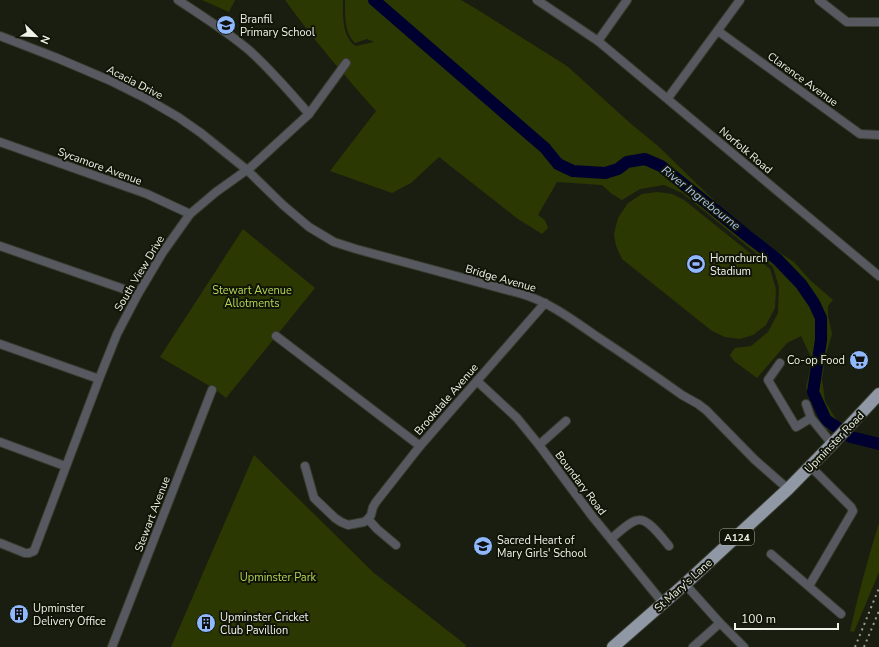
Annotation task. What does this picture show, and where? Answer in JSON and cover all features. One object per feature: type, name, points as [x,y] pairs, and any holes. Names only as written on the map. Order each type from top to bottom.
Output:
[{"type":"main road","name":"Upminster Road","points":[[788,489],[879,394]]},
{"type":"main road","name":"St Mary's Lane","points":[[614,647],[788,489]]},
{"type":"street","points":[[178,0],[203,16],[249,50],[278,78],[309,114]]},
{"type":"street","name":"Norfolk Road","points":[[537,0],[598,40],[879,276]]},
{"type":"street","points":[[598,40],[627,0]]},
{"type":"street","points":[[668,98],[740,0]]},
{"type":"street","points":[[819,0],[847,22],[879,22]]},
{"type":"street","name":"Clarence Avenue","points":[[718,31],[860,134],[879,135]]},
{"type":"street","name":"Acacia Drive","points":[[0,36],[111,81],[147,100],[178,117],[248,170]]},
{"type":"street","name":"South View Drive","points":[[0,544],[25,553],[34,551],[98,379],[117,334],[138,294],[163,252],[190,214],[216,192],[248,170],[309,114],[346,63]]},
{"type":"street","name":"Sycamore Avenue","points":[[0,142],[147,194],[190,214]]},
{"type":"street","name":"Bridge Avenue","points":[[248,170],[283,205],[309,227],[334,242],[522,294],[545,303],[579,324],[698,404],[755,460],[788,489]]},
{"type":"street","points":[[0,246],[138,294]]},
{"type":"street","name":"Brookdale Avenue","points":[[276,336],[420,446],[545,303]]},
{"type":"street","points":[[0,344],[98,379]]},
{"type":"street","points":[[780,363],[768,380],[796,427],[811,418]]},
{"type":"street","name":"Boundary Road","points":[[476,381],[517,418],[592,516],[663,603]]},
{"type":"street","name":"Stewart Avenue","points":[[112,647],[212,390]]},
{"type":"street","points":[[806,404],[811,418],[840,436]]},
{"type":"street","points":[[539,445],[566,421]]},
{"type":"street","points":[[0,442],[65,466]]},
{"type":"street","points":[[305,466],[314,498],[335,518],[348,525],[364,522],[368,519],[376,502],[420,446]]},
{"type":"street","points":[[809,586],[853,511],[851,507],[810,466]]},
{"type":"street","points":[[368,519],[376,529],[396,545]]},
{"type":"street","points":[[611,539],[631,523],[639,520],[647,521],[669,546]]},
{"type":"street","points":[[771,554],[841,614]]},
{"type":"street","points":[[685,584],[744,647]]},
{"type":"street","points":[[693,647],[720,623]]},
{"type":"green space","points":[[202,0],[235,0],[229,12]]},
{"type":"green space","points":[[285,0],[343,0],[343,20],[345,30],[350,41],[356,46],[374,42],[367,39],[355,43],[351,39],[346,23],[345,0],[461,0],[567,66],[630,123],[658,146],[726,212],[774,249],[794,262],[810,280],[833,300],[828,306],[828,315],[832,334],[826,355],[822,379],[825,401],[837,421],[832,428],[825,431],[806,388],[812,359],[801,336],[787,343],[757,378],[734,361],[730,355],[735,348],[751,346],[768,332],[778,313],[779,287],[773,267],[682,193],[664,185],[640,189],[622,200],[602,185],[557,182],[538,215],[545,220],[548,228],[542,234],[518,219],[439,157],[411,183],[392,193],[330,171],[376,111],[329,57]]},
{"type":"green space","name":"Hornchurch Stadium","points":[[657,192],[672,194],[684,200],[770,269],[776,289],[775,308],[766,325],[753,335],[740,339],[725,337],[712,331],[622,259],[616,246],[614,234],[618,218],[628,203],[642,194]]},
{"type":"green space","name":"Stewart Avenue Allotments","points":[[243,229],[315,288],[226,398],[213,388],[160,357]]},
{"type":"green space","name":"Upminster Park","points":[[254,455],[374,573],[466,645],[465,647],[171,647]]},
{"type":"green space","points":[[879,523],[879,572],[854,632],[850,631],[853,617]]},
{"type":"waterway","name":"River Ingrebourne","points":[[374,0],[545,148],[558,164],[573,171],[605,173],[618,169],[627,162],[645,159],[661,166],[777,259],[801,284],[814,303],[821,318],[821,340],[813,392],[826,420],[851,437],[879,444]]},
{"type":"railway","points":[[855,647],[879,588]]},
{"type":"railway","points":[[864,647],[879,611]]},
{"type":"place","name":"Branfil Primary School","points":[[226,25]]},
{"type":"place","name":"Hornchurch Stadium","points":[[696,264]]},
{"type":"place","name":"Co-op Food","points":[[859,360]]},
{"type":"place","name":"Sacred Heart of Mary Girls' School","points":[[483,546]]},
{"type":"place","name":"Upminster Delivery Office","points":[[19,614]]},
{"type":"place","name":"Upminster Cricket Club Pavillion","points":[[206,623]]}]
